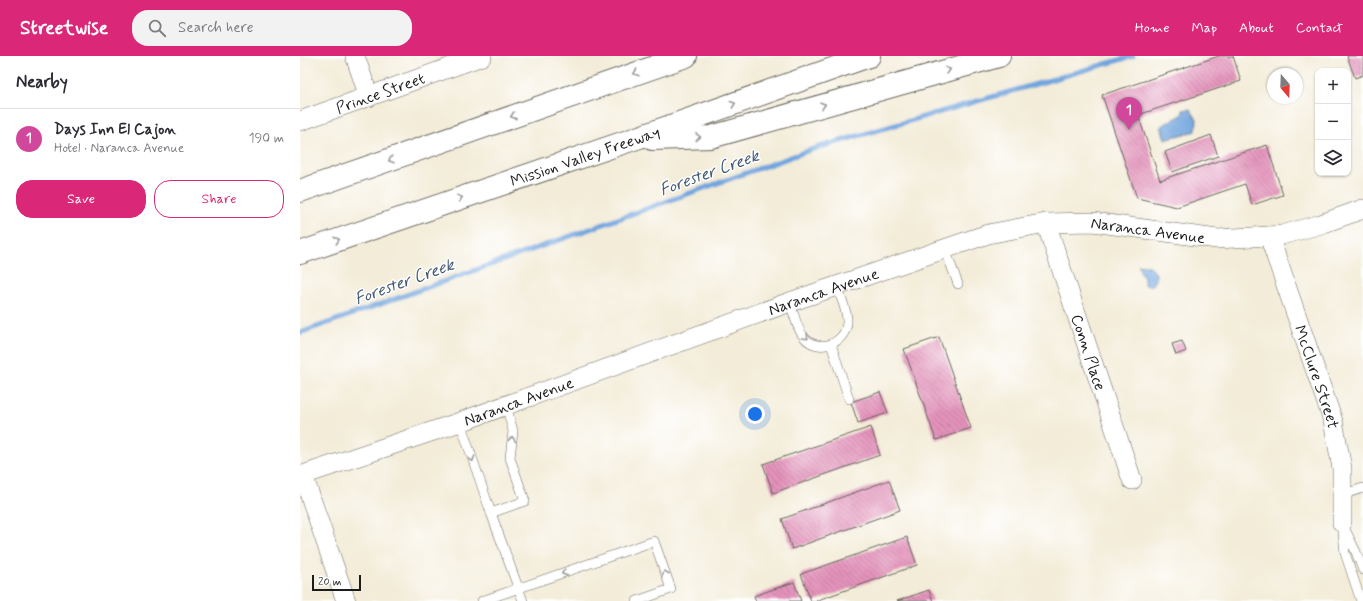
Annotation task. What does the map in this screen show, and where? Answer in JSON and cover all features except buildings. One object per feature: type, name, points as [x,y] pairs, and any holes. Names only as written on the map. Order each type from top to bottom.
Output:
[{"type":"highway","name":"Mission Valley Freeway","points":[[300,253],[631,140],[869,56]]},
{"type":"highway","points":[[631,140],[711,137],[999,56]]},
{"type":"highway","points":[[300,191],[680,58]]},
{"type":"street","points":[[355,56],[369,97]]},
{"type":"street","name":"Prince Street","points":[[300,121],[482,56]]},
{"type":"street","name":"Naranca Avenue","points":[[301,476],[460,422],[790,302],[988,234],[1046,223],[1093,222],[1217,239],[1269,236],[1288,234],[1363,209]]},
{"type":"street","name":"Conn Place","points":[[1046,223],[1132,480]]},
{"type":"street","name":"McClure Street","points":[[1269,236],[1333,421],[1342,468],[1342,523]]},
{"type":"street","points":[[301,476],[346,601]]},
{"type":"lane","points":[[945,249],[958,284]]},
{"type":"lane","points":[[790,302],[798,326],[805,339],[817,345],[832,344],[842,337],[846,330],[847,322],[837,286]]},
{"type":"lane","points":[[832,344],[849,399]]},
{"type":"lane","points":[[491,513],[524,501],[510,458],[514,431],[506,404]]},
{"type":"lane","points":[[460,422],[523,601]]},
{"type":"lane","points":[[1342,495],[1363,488]]},
{"type":"lane","points":[[1342,523],[1363,570]]},
{"type":"lane","points":[[1342,523],[1345,553],[1361,601]]},
{"type":"lane","points":[[482,601],[654,541],[671,589],[637,601]]},
{"type":"water","points":[[1190,109],[1197,119],[1196,131],[1165,139],[1161,126],[1182,115],[1183,110]]},
{"type":"water","points":[[1138,265],[1150,266],[1156,274],[1156,280],[1152,285],[1148,286],[1144,284],[1144,277]]},
{"type":"waterway","name":"Forester Creek","points":[[300,333],[813,149],[1133,56]]},
{"type":"place","name":"Days Inn El Cajon","points":[[1129,130]]}]
